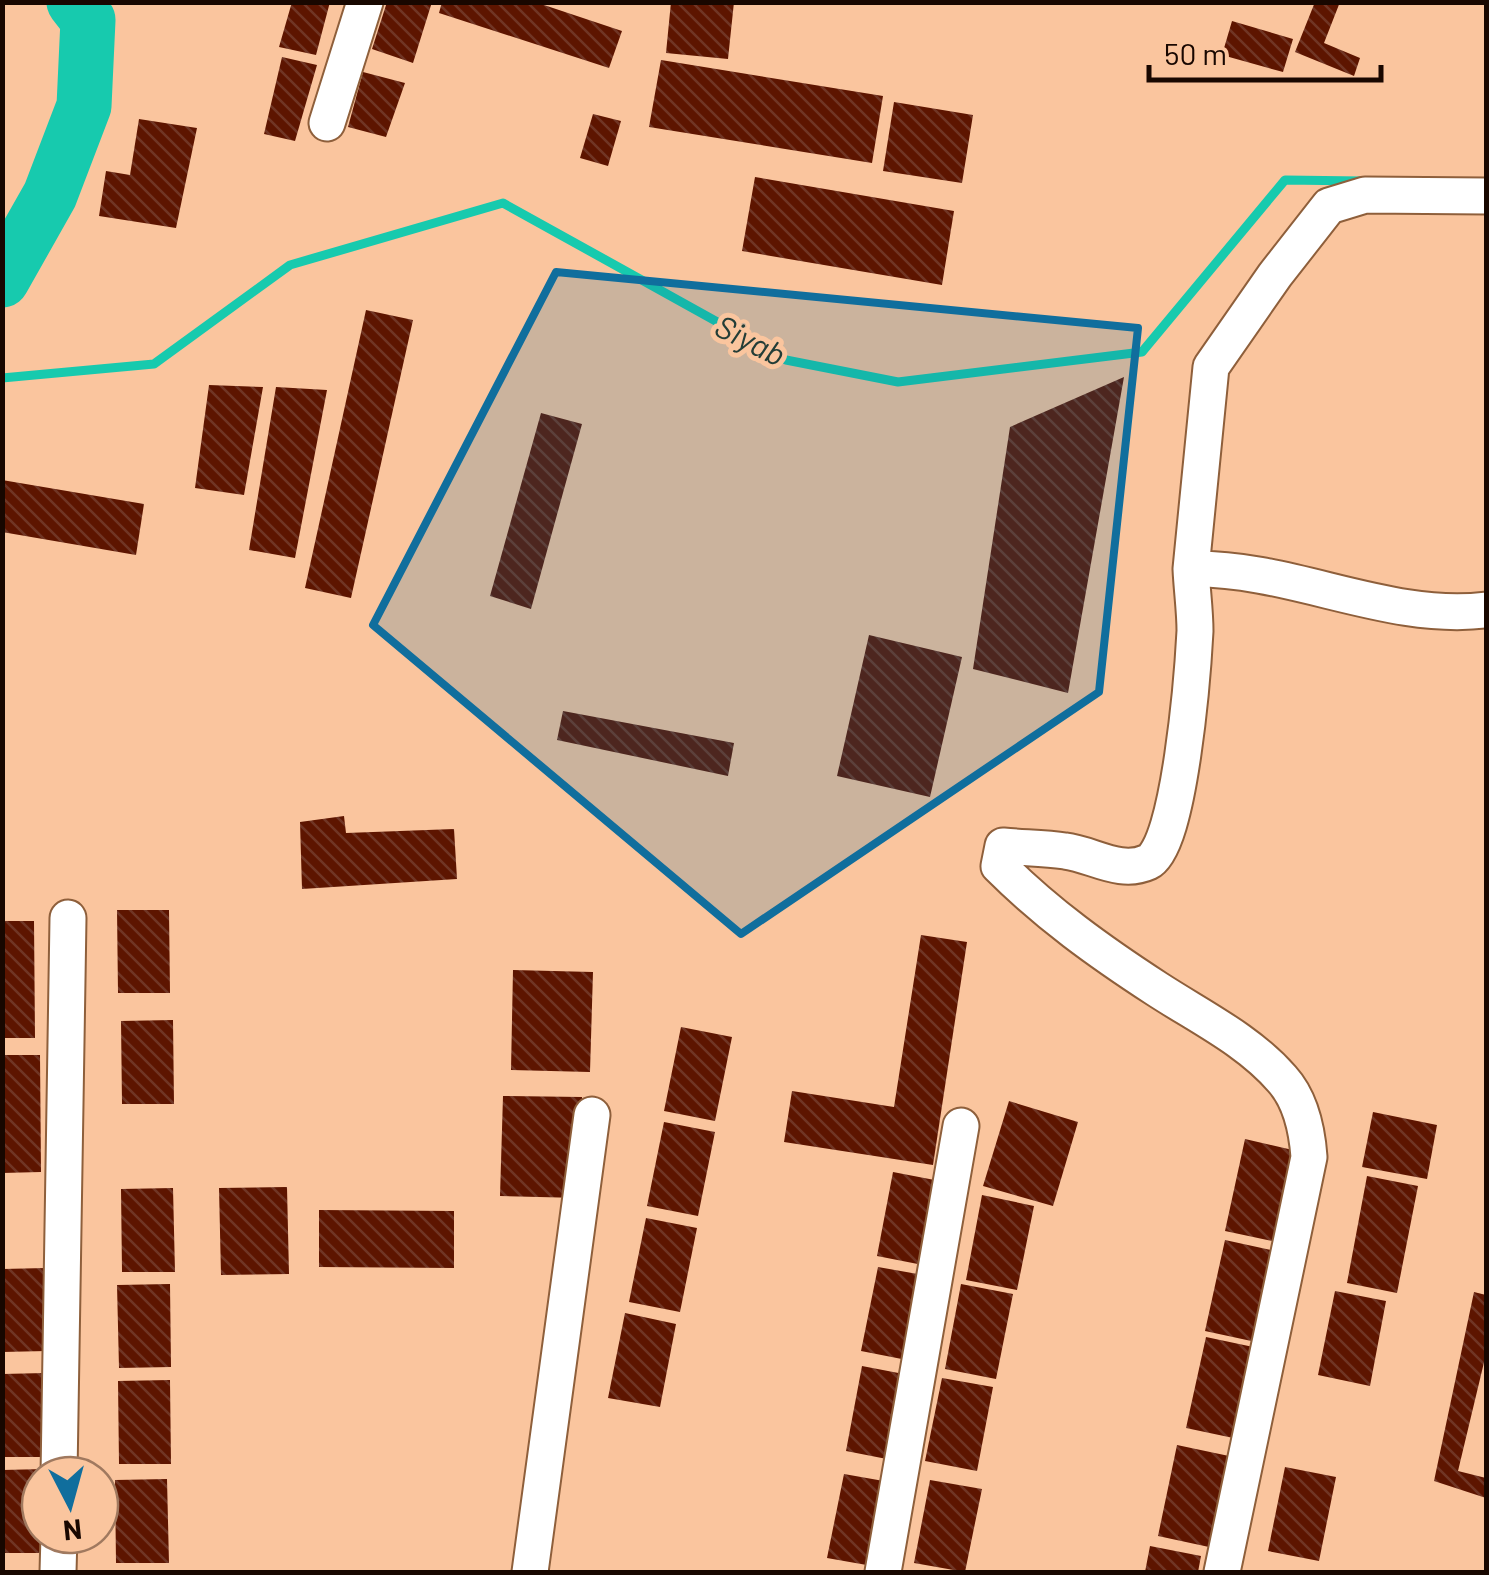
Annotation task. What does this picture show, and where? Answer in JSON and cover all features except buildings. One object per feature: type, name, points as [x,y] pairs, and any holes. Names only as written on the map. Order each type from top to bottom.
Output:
[{"type":"street","points":[[327,123],[365,2]]},
{"type":"street","points":[[1222,1572],[1309,1157],[1307,1126],[1284,1081],[1249,1047],[1074,933],[1034,902],[999,866],[1003,846],[1070,851],[1111,865],[1146,863],[1160,852],[1168,835],[1187,712],[1194,630],[1192,569],[1212,367],[1275,275],[1329,206],[1365,194],[1486,196]]},
{"type":"street","points":[[1192,569],[1218,568],[1271,576],[1412,607],[1486,610]]},
{"type":"street","points":[[60,1455],[68,918]]},
{"type":"street","points":[[530,1572],[592,1115]]},
{"type":"street","points":[[882,1572],[962,1126]]},
{"type":"highlighted area","points":[[556,272],[1138,328],[1099,692],[741,934],[373,625]]},
{"type":"waterway","name":"Siyab","points":[[2,280],[50,195],[84,106],[88,20],[74,2]]},
{"type":"waterway","name":"Siyab","points":[[2,378],[154,364],[290,265],[503,203],[786,360],[898,382],[1142,352],[1285,180],[1363,181]]}]
